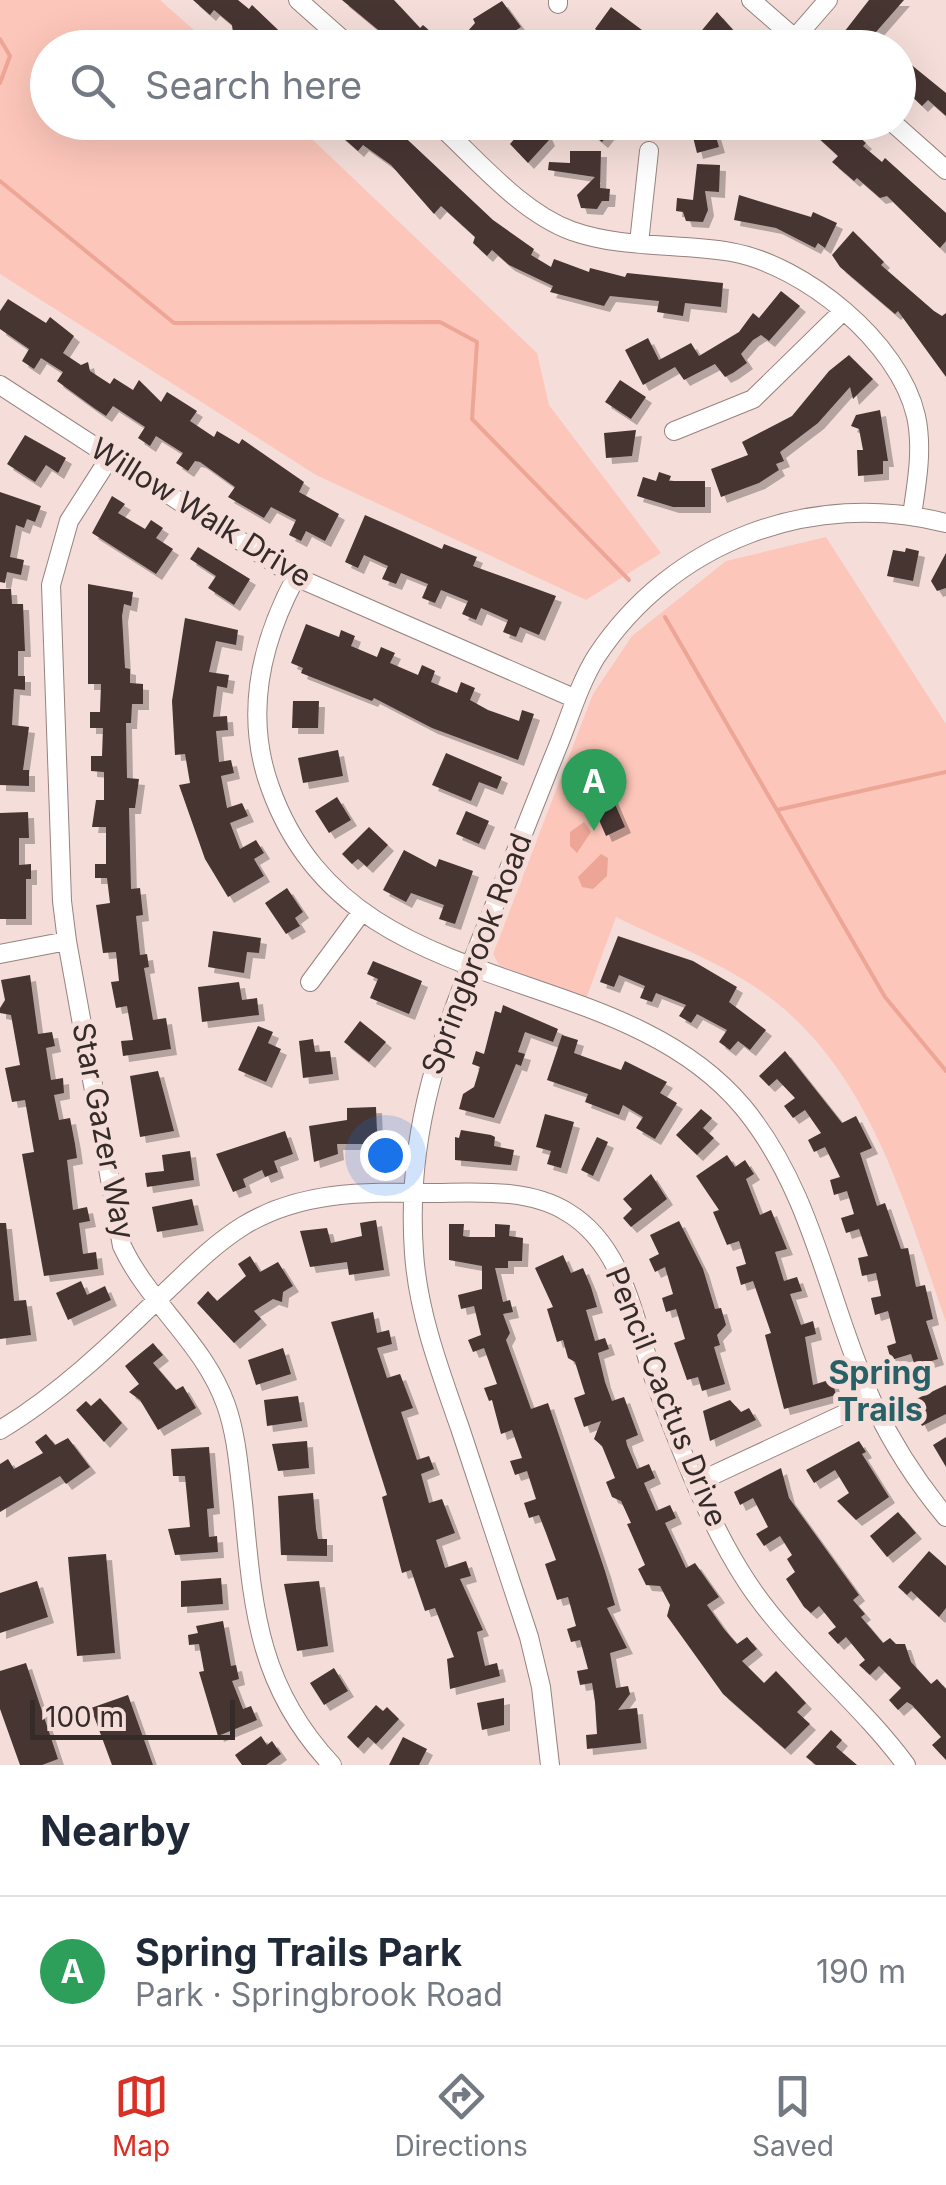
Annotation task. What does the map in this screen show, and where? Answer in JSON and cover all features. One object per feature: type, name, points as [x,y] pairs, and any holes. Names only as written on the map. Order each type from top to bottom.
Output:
[{"type":"street","points":[[298,0],[332,30]]},
{"type":"street","points":[[750,0],[786,30]]},
{"type":"street","points":[[809,30],[828,0]]},
{"type":"street","points":[[456,140],[544,217],[593,237],[761,259],[790,272],[842,312],[889,358],[915,413],[919,454],[912,515]]},
{"type":"street","points":[[912,140],[946,170]]},
{"type":"street","points":[[639,243],[649,151]]},
{"type":"street","points":[[674,432],[754,399],[842,312]]},
{"type":"street","name":"Willow Walk Drive","points":[[0,384],[296,577],[576,699]]},
{"type":"street","name":"Star Gazer Way","points":[[110,457],[69,520],[51,585],[62,901],[68,941],[122,1246],[155,1302],[192,1342],[228,1408],[238,1458],[254,1616],[266,1663],[292,1715],[332,1765]]},
{"type":"street","name":"Springbrook Road","points":[[550,1765],[542,1686],[529,1636],[425,1325],[414,1255],[412,1193],[430,1070],[576,699],[598,655],[637,606],[694,561],[733,538],[768,524],[834,512],[912,515],[946,523]]},
{"type":"street","points":[[296,577],[269,634],[260,667],[258,722],[264,770],[297,846],[319,876],[360,913],[412,942],[650,1036],[700,1067],[730,1092],[772,1142],[798,1194],[872,1401],[907,1469],[946,1517]]},
{"type":"street","points":[[310,982],[360,913]]},
{"type":"street","points":[[0,954],[68,941]]},
{"type":"street","name":"Pencil Cactus Drive","points":[[0,1430],[66,1380],[208,1252],[245,1224],[294,1203],[351,1191],[532,1197],[569,1212],[599,1240],[619,1272],[656,1386],[696,1483],[746,1581],[797,1648],[906,1765]]},
{"type":"street","points":[[696,1483],[872,1401]]},
{"type":"shaded area","points":[[0,0],[160,0],[194,30],[30,30],[30,140],[313,140],[537,353],[549,405],[661,553],[586,600],[316,475],[0,274]]},
{"type":"shaded area","points":[[826,537],[946,724],[946,1322],[914,1228],[876,1136],[853,1092],[825,1052],[792,1016],[736,975],[616,917],[586,999],[499,965],[493,954],[593,694],[632,636],[726,561]]},
{"type":"shaded area","points":[[584,822],[591,832],[577,853],[570,846],[570,832]]},
{"type":"shaded area","points":[[601,854],[608,858],[607,876],[593,889],[582,887],[578,877]]},
{"type":"building","points":[[193,0],[238,0],[249,9],[252,5],[278,30],[233,30],[214,10],[210,15]]},
{"type":"building","points":[[342,0],[394,0],[420,28],[423,25],[429,30],[378,30]]},
{"type":"building","points":[[869,0],[904,0],[878,30],[846,30]]},
{"type":"building","points":[[502,1],[521,27],[469,30],[475,23],[473,19]]},
{"type":"building","points":[[611,7],[642,30],[596,30]]},
{"type":"building","points":[[717,12],[733,30],[702,30]]},
{"type":"building","points":[[916,69],[946,93],[946,116],[928,100],[922,106],[916,100]]},
{"type":"building","points":[[346,140],[408,140],[493,220],[534,249],[531,255],[551,267],[554,259],[589,272],[590,268],[625,277],[627,273],[723,283],[721,307],[685,303],[683,316],[657,312],[659,301],[610,296],[604,306],[550,292],[553,286],[509,265],[492,250],[487,256],[473,243],[475,237],[441,206],[434,214],[391,165],[363,145],[358,151]]},
{"type":"building","points":[[513,140],[549,140],[528,163],[510,144]]},
{"type":"building","points":[[694,140],[717,140],[719,147],[697,153]]},
{"type":"building","points":[[821,140],[863,140],[866,143],[863,146],[882,162],[885,158],[946,213],[946,241],[940,248],[887,196],[880,198],[857,178],[854,181],[832,162],[838,156]]},
{"type":"building","points":[[570,151],[601,151],[600,188],[610,189],[609,201],[602,201],[597,209],[581,208],[577,195],[595,177],[548,170],[549,162],[570,163]]},
{"type":"building","points":[[697,164],[720,165],[719,192],[705,191],[708,210],[703,222],[686,221],[683,212],[676,211],[677,198],[693,200]]},
{"type":"building","points":[[739,195],[811,217],[813,212],[837,223],[825,248],[818,243],[815,248],[776,228],[734,220]]},
{"type":"building","points":[[853,231],[884,262],[881,265],[934,311],[942,316],[946,313],[946,377],[898,311],[895,314],[840,267],[832,255]]},
{"type":"building","points":[[781,291],[800,306],[769,341],[761,335],[753,340],[741,354],[747,363],[733,373],[725,377],[715,364],[684,380],[675,367],[643,385],[625,350],[648,338],[659,360],[691,343],[699,356],[739,332],[753,313],[759,318]]},
{"type":"building","points":[[8,299],[46,323],[50,317],[74,336],[63,353],[81,365],[88,362],[90,371],[110,384],[114,378],[133,390],[139,380],[161,402],[167,392],[197,411],[190,421],[214,437],[217,431],[239,444],[242,439],[304,482],[299,492],[339,514],[325,541],[306,531],[301,541],[289,535],[296,520],[271,507],[264,518],[228,497],[235,487],[200,462],[195,461],[188,471],[176,463],[183,453],[156,436],[150,446],[138,438],[145,427],[113,406],[106,416],[94,408],[57,381],[63,372],[41,358],[34,369],[22,361],[29,349],[0,329],[0,311]]},
{"type":"building","points":[[849,355],[873,379],[853,399],[850,387],[818,423],[780,452],[784,461],[776,464],[779,470],[759,483],[721,497],[711,469],[748,455],[742,442],[792,416],[829,371]]},
{"type":"building","points":[[620,380],[646,397],[631,419],[605,402]]},
{"type":"building","points":[[880,410],[888,461],[883,461],[883,474],[858,476],[857,450],[863,450],[859,429],[851,426],[856,415]]},
{"type":"building","points":[[636,430],[632,456],[606,458],[604,433]]},
{"type":"building","points":[[25,435],[66,458],[58,473],[46,465],[35,482],[7,464]]},
{"type":"building","points":[[659,472],[671,476],[669,481],[705,481],[705,507],[673,507],[637,496],[643,477],[656,481]]},
{"type":"building","points":[[0,492],[41,506],[35,522],[27,519],[24,528],[16,525],[10,557],[24,560],[21,575],[7,572],[5,583],[0,582]]},
{"type":"building","points":[[112,496],[125,504],[118,513],[145,529],[151,520],[163,528],[156,538],[173,549],[156,574],[92,533]]},
{"type":"building","points":[[365,515],[442,549],[444,544],[477,557],[473,566],[556,596],[539,635],[520,627],[516,637],[503,632],[508,620],[481,608],[476,620],[462,614],[468,601],[441,590],[435,603],[422,598],[428,584],[401,573],[396,584],[382,579],[388,566],[364,555],[358,568],[345,562]]},
{"type":"building","points":[[198,547],[250,579],[234,605],[208,588],[216,576],[190,559]]},
{"type":"building","points":[[906,548],[919,551],[913,581],[887,576],[893,550],[905,552]]},
{"type":"building","points":[[946,553],[946,588],[937,591],[931,581]]},
{"type":"building","points":[[88,584],[133,592],[131,606],[124,604],[122,616],[125,668],[130,669],[130,683],[143,684],[143,704],[132,704],[131,723],[126,723],[127,778],[139,779],[135,808],[129,808],[131,889],[140,888],[143,915],[136,916],[140,955],[147,954],[149,967],[144,968],[153,1020],[166,1018],[171,1049],[123,1056],[121,1041],[133,1040],[127,1006],[116,1008],[111,982],[119,981],[116,952],[103,953],[96,905],[110,903],[107,878],[95,878],[95,864],[106,864],[106,827],[92,827],[96,800],[104,800],[104,772],[91,771],[91,756],[102,756],[103,728],[90,728],[90,712],[100,712],[101,684],[88,684]]},
{"type":"building","points":[[0,589],[11,589],[12,604],[23,604],[25,651],[18,651],[18,676],[25,676],[25,690],[14,689],[12,725],[29,727],[23,770],[29,770],[29,786],[0,785]]},
{"type":"building","points":[[185,618],[238,630],[236,645],[216,641],[209,672],[229,675],[227,688],[217,686],[213,717],[227,716],[228,730],[216,731],[219,762],[231,760],[234,773],[221,776],[227,808],[242,803],[248,816],[230,823],[240,849],[256,840],[264,853],[254,859],[264,876],[228,897],[205,859],[179,785],[190,783],[185,754],[175,755],[172,701]]},
{"type":"building","points":[[306,624],[339,637],[341,630],[355,636],[351,646],[377,657],[381,647],[395,653],[390,663],[418,675],[422,665],[435,671],[431,682],[457,693],[461,682],[475,688],[470,700],[488,710],[519,721],[522,710],[534,714],[518,760],[432,728],[374,698],[372,701],[301,673],[303,668],[291,663]]},
{"type":"building","points":[[293,701],[319,701],[318,728],[292,728]]},
{"type":"building","points":[[338,750],[343,776],[303,783],[298,758]]},
{"type":"building","points":[[446,753],[502,777],[497,789],[479,782],[471,801],[432,785]]},
{"type":"building","points":[[605,781],[625,827],[606,836],[586,790]]},
{"type":"building","points":[[337,797],[351,820],[329,833],[315,811]]},
{"type":"building","points":[[466,811],[489,821],[479,844],[456,834]]},
{"type":"building","points":[[28,812],[29,838],[19,838],[19,865],[31,864],[31,879],[26,879],[26,919],[0,919],[0,813]]},
{"type":"building","points":[[369,827],[388,845],[367,867],[358,859],[352,864],[342,854]]},
{"type":"building","points":[[404,850],[436,867],[439,859],[473,871],[455,924],[439,919],[444,905],[411,893],[406,902],[383,890]]},
{"type":"building","points":[[287,888],[303,912],[295,918],[300,926],[286,934],[265,903]]},
{"type":"building","points":[[213,931],[261,938],[259,953],[247,952],[244,973],[208,967]]},
{"type":"building","points":[[618,936],[693,961],[737,987],[729,1002],[766,1030],[750,1050],[738,1041],[730,1050],[719,1042],[727,1030],[697,1014],[691,1023],[679,1016],[686,1005],[656,993],[652,1002],[640,998],[645,986],[619,975],[614,987],[600,982]]},
{"type":"building","points":[[373,961],[422,981],[409,1014],[370,998],[378,979],[367,974]]},
{"type":"building","points":[[30,975],[38,1034],[52,1032],[55,1046],[46,1048],[51,1080],[63,1078],[64,1093],[54,1095],[59,1120],[70,1118],[75,1144],[77,1158],[67,1160],[73,1210],[87,1207],[90,1221],[79,1223],[83,1254],[96,1252],[98,1269],[44,1276],[22,1154],[34,1152],[25,1100],[12,1102],[5,1068],[20,1065],[11,1015],[0,1013],[5,1000],[1,980]]},
{"type":"building","points":[[239,982],[242,1000],[257,998],[259,1015],[202,1022],[198,987]]},
{"type":"building","points":[[503,1005],[558,1029],[553,1042],[525,1032],[518,1052],[525,1054],[521,1066],[516,1064],[494,1118],[459,1109],[463,1094],[474,1087],[480,1067],[472,1064],[476,1051],[484,1054],[495,1011],[501,1013]]},
{"type":"building","points":[[360,1021],[386,1042],[369,1062],[344,1042]]},
{"type":"building","points":[[258,1026],[273,1032],[268,1043],[281,1049],[266,1082],[238,1070]]},
{"type":"building","points":[[562,1035],[578,1040],[574,1053],[621,1070],[625,1061],[667,1082],[660,1093],[677,1103],[655,1139],[636,1128],[643,1117],[623,1105],[619,1115],[585,1102],[588,1094],[547,1080]]},
{"type":"building","points":[[313,1039],[315,1052],[330,1051],[333,1074],[303,1078],[299,1041]]},
{"type":"building","points":[[785,1051],[842,1123],[856,1116],[872,1148],[860,1153],[877,1206],[885,1203],[901,1249],[908,1248],[916,1287],[925,1285],[933,1319],[926,1321],[938,1359],[915,1366],[911,1354],[891,1360],[887,1346],[896,1343],[888,1311],[875,1315],[871,1298],[881,1296],[876,1273],[862,1276],[858,1258],[868,1256],[859,1229],[846,1233],[841,1218],[854,1214],[847,1191],[834,1195],[830,1180],[840,1177],[825,1147],[814,1152],[808,1140],[821,1133],[805,1110],[793,1118],[784,1106],[795,1098],[777,1079],[769,1086],[759,1076]]},
{"type":"building","points":[[158,1071],[174,1131],[140,1137],[130,1076]]},
{"type":"building","points":[[376,1107],[378,1156],[363,1157],[363,1144],[337,1144],[338,1154],[314,1162],[309,1126],[347,1120],[347,1108]]},
{"type":"building","points":[[701,1109],[712,1118],[703,1128],[714,1138],[697,1155],[676,1135]]},
{"type":"building","points":[[545,1114],[574,1122],[561,1168],[547,1164],[551,1151],[536,1147]]},
{"type":"building","points":[[461,1130],[491,1135],[495,1137],[494,1146],[514,1150],[511,1165],[455,1160],[455,1137],[459,1138]]},
{"type":"building","points":[[285,1131],[293,1154],[274,1161],[278,1172],[265,1177],[262,1170],[243,1179],[246,1187],[233,1192],[216,1154]]},
{"type":"building","points":[[597,1137],[608,1142],[593,1176],[581,1170]]},
{"type":"building","points":[[190,1151],[194,1180],[147,1187],[145,1173],[164,1171],[162,1155]]},
{"type":"building","points":[[727,1155],[735,1167],[745,1160],[754,1174],[746,1179],[760,1215],[771,1210],[787,1249],[775,1252],[784,1281],[797,1277],[802,1291],[790,1294],[801,1325],[813,1321],[816,1334],[805,1337],[813,1385],[832,1379],[836,1395],[784,1409],[765,1335],[771,1333],[753,1281],[741,1285],[736,1267],[746,1264],[739,1241],[727,1245],[713,1212],[719,1210],[696,1176]]},
{"type":"building","points":[[651,1174],[667,1199],[631,1227],[623,1218],[632,1209],[623,1199]]},
{"type":"building","points":[[192,1199],[198,1225],[157,1232],[152,1207]]},
{"type":"building","points":[[376,1220],[384,1270],[349,1275],[347,1262],[310,1267],[300,1231],[327,1228],[331,1243],[362,1236],[360,1223]]},
{"type":"building","points":[[679,1221],[703,1269],[715,1309],[721,1308],[726,1325],[717,1335],[720,1345],[714,1347],[725,1384],[702,1391],[698,1377],[687,1380],[674,1343],[685,1339],[676,1309],[666,1312],[662,1298],[673,1294],[665,1267],[655,1272],[649,1259],[659,1254],[650,1235]]},
{"type":"building","points":[[0,1223],[6,1223],[14,1301],[26,1300],[31,1335],[0,1339]]},
{"type":"building","points":[[449,1224],[464,1224],[463,1236],[468,1237],[495,1237],[495,1224],[510,1225],[509,1236],[523,1238],[522,1261],[508,1261],[508,1268],[495,1268],[503,1302],[510,1300],[513,1312],[503,1314],[510,1333],[506,1340],[531,1409],[548,1403],[605,1571],[615,1605],[607,1608],[627,1648],[610,1653],[616,1688],[628,1686],[630,1694],[618,1710],[637,1708],[641,1743],[587,1749],[586,1735],[597,1734],[592,1683],[580,1685],[577,1671],[588,1669],[580,1640],[571,1642],[567,1629],[576,1626],[568,1597],[557,1600],[545,1564],[556,1560],[539,1515],[529,1518],[524,1503],[536,1499],[527,1471],[515,1475],[510,1461],[522,1458],[512,1430],[501,1434],[492,1400],[489,1401],[484,1388],[497,1384],[484,1348],[473,1352],[468,1340],[481,1335],[474,1306],[461,1309],[458,1295],[482,1289],[482,1266],[449,1260]]},
{"type":"building","points":[[563,1255],[571,1273],[583,1268],[591,1287],[597,1307],[586,1310],[595,1341],[605,1338],[609,1349],[598,1353],[605,1382],[612,1401],[624,1397],[638,1435],[626,1440],[627,1445],[637,1469],[649,1464],[655,1478],[644,1483],[656,1511],[670,1505],[676,1518],[665,1523],[686,1568],[695,1563],[719,1597],[707,1605],[737,1644],[747,1637],[757,1649],[742,1661],[764,1683],[776,1671],[806,1703],[797,1712],[810,1724],[785,1749],[723,1694],[667,1616],[670,1605],[660,1586],[646,1585],[638,1569],[645,1565],[627,1524],[631,1523],[621,1501],[612,1497],[606,1482],[615,1478],[602,1446],[594,1439],[601,1421],[584,1427],[574,1398],[585,1394],[575,1362],[568,1358],[563,1340],[557,1342],[547,1309],[553,1307],[535,1268]]},
{"type":"building","points":[[250,1256],[260,1272],[278,1262],[293,1286],[283,1292],[282,1302],[273,1299],[254,1311],[261,1319],[234,1343],[197,1303],[208,1291],[217,1301],[246,1276],[238,1264]]},
{"type":"building","points":[[81,1281],[87,1295],[105,1286],[111,1300],[68,1320],[56,1293]]},
{"type":"building","points":[[373,1312],[377,1333],[389,1330],[392,1344],[377,1348],[387,1378],[400,1374],[413,1408],[401,1412],[417,1460],[429,1456],[434,1469],[421,1474],[429,1503],[442,1499],[455,1533],[436,1540],[445,1568],[466,1561],[471,1576],[460,1579],[483,1630],[477,1632],[485,1666],[497,1663],[500,1676],[450,1689],[447,1659],[454,1657],[435,1608],[425,1611],[411,1570],[402,1573],[382,1497],[387,1495],[331,1322]]},
{"type":"building","points":[[153,1343],[163,1355],[153,1363],[176,1390],[183,1386],[196,1408],[158,1430],[140,1400],[129,1392],[139,1384],[125,1366]]},
{"type":"building","points":[[283,1348],[291,1374],[256,1385],[248,1360]]},
{"type":"building","points":[[946,1385],[946,1414],[922,1426],[910,1402]]},
{"type":"building","points":[[298,1396],[302,1421],[267,1426],[264,1400]]},
{"type":"building","points":[[100,1398],[122,1423],[104,1442],[76,1410],[86,1401],[91,1406]]},
{"type":"building","points":[[730,1400],[741,1412],[749,1408],[756,1420],[710,1441],[703,1411]]},
{"type":"building","points":[[46,1434],[55,1445],[68,1438],[90,1467],[66,1484],[60,1476],[0,1512],[0,1464],[8,1459],[14,1469],[43,1453],[35,1442]]},
{"type":"building","points":[[946,1437],[946,1467],[933,1445]]},
{"type":"building","points":[[307,1441],[309,1468],[278,1471],[272,1444]]},
{"type":"building","points":[[859,1441],[866,1452],[862,1454],[889,1497],[856,1520],[837,1501],[849,1493],[835,1470],[814,1483],[806,1470]]},
{"type":"building","points":[[209,1447],[214,1508],[207,1509],[209,1537],[217,1536],[218,1552],[175,1555],[168,1529],[190,1527],[185,1476],[173,1476],[171,1449]]},
{"type":"building","points":[[781,1468],[789,1498],[859,1595],[853,1600],[865,1614],[861,1617],[883,1643],[890,1638],[896,1644],[905,1644],[911,1662],[931,1684],[937,1679],[946,1689],[946,1760],[932,1745],[941,1737],[912,1705],[907,1702],[898,1710],[889,1700],[901,1688],[879,1666],[870,1675],[859,1665],[865,1660],[846,1637],[838,1644],[828,1633],[836,1627],[819,1606],[811,1613],[804,1607],[786,1579],[795,1572],[787,1559],[792,1555],[780,1536],[764,1546],[756,1534],[768,1527],[753,1498],[740,1505],[734,1492]]},
{"type":"building","points":[[313,1493],[318,1539],[327,1539],[327,1556],[281,1555],[278,1496]]},
{"type":"building","points":[[898,1512],[916,1533],[887,1557],[870,1536]]},
{"type":"building","points":[[929,1551],[946,1566],[946,1608],[939,1617],[911,1591],[907,1595],[898,1587]]},
{"type":"building","points":[[106,1554],[115,1653],[77,1656],[68,1557]]},
{"type":"building","points":[[221,1578],[223,1604],[181,1607],[181,1581]]},
{"type":"building","points":[[37,1581],[48,1617],[0,1633],[0,1593]]},
{"type":"building","points":[[319,1581],[328,1646],[297,1651],[284,1584]]},
{"type":"building","points":[[223,1621],[231,1666],[236,1665],[239,1679],[232,1681],[243,1709],[251,1706],[257,1720],[218,1736],[199,1672],[204,1671],[199,1644],[189,1645],[188,1635],[198,1633],[196,1626]]},
{"type":"building","points":[[26,1663],[58,1759],[42,1765],[20,1765],[0,1709],[0,1671]]},
{"type":"building","points":[[334,1668],[348,1691],[324,1705],[310,1683]]},
{"type":"building","points":[[128,1695],[153,1765],[112,1765],[91,1708]]},
{"type":"building","points":[[504,1698],[504,1725],[482,1730],[477,1703]]},
{"type":"building","points":[[376,1705],[383,1711],[387,1707],[399,1719],[376,1744],[368,1737],[358,1748],[347,1737]]},
{"type":"building","points":[[831,1730],[842,1740],[836,1747],[857,1765],[816,1765],[806,1757]]},
{"type":"building","points":[[261,1736],[267,1745],[272,1741],[281,1754],[266,1765],[242,1765],[235,1755]]},
{"type":"building","points":[[403,1737],[427,1749],[419,1765],[389,1765]]},
{"type":"waterway","points":[[0,39],[10,56],[0,83]]},
{"type":"waterway","points":[[0,181],[174,323],[440,322],[477,342],[472,419],[629,580]]},
{"type":"waterway","points":[[665,617],[885,997],[946,1071]]},
{"type":"waterway","points":[[777,810],[946,772]]},
{"type":"place","name":"Spring Trails Park","points":[[594,831]]},
{"type":"district","name":"Spring Trails","points":[[880,1392]]}]
